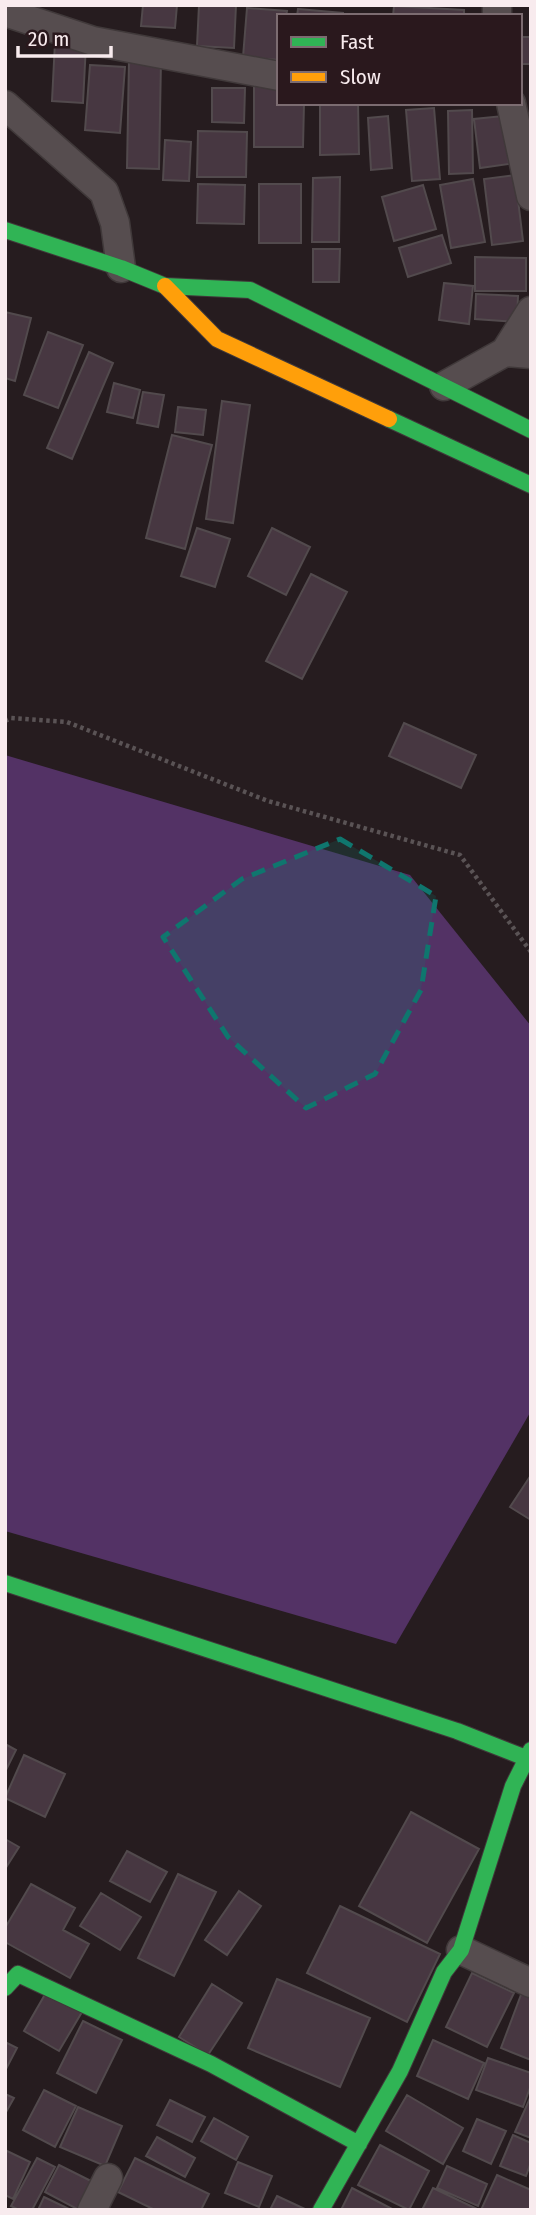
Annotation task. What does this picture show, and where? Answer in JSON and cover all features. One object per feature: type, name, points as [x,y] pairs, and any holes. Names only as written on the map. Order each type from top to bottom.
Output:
[{"type":"main road","points":[[5,230],[121,268],[165,286],[250,290],[531,430]]},
{"type":"main road","points":[[165,286],[217,339],[407,425],[531,485]]},
{"type":"main road","points":[[5,1583],[529,1756],[513,1787],[461,1950],[444,1972],[400,2071],[321,2210]]},
{"type":"main road","points":[[10,1976],[211,2064],[359,2144]]},
{"type":"street","points":[[5,12],[93,41],[277,76]]},
{"type":"street","points":[[5,105],[104,192],[115,223],[121,268]]},
{"type":"street","points":[[511,105],[531,196]]},
{"type":"street","points":[[444,386],[518,353],[531,311]]},
{"type":"street","points":[[461,1950],[531,1983]]},
{"type":"street","points":[[92,2210],[108,2178]]},
{"type":"path","points":[[5,721],[11,718],[67,722],[268,801],[460,855],[531,952]]},
{"type":"highlighted area","points":[[340,839],[436,896],[421,990],[375,1074],[306,1108],[228,1037],[163,937],[242,879]]},
{"type":"shaded area","points":[[5,755],[410,875],[531,1026],[531,1411],[396,1644],[5,1531]]},
{"type":"building","points":[[143,5],[177,5],[175,28],[141,26]]},
{"type":"building","points":[[199,5],[236,5],[234,48],[197,46]]},
{"type":"building","points":[[394,6],[464,10],[464,14],[393,14]]},
{"type":"building","points":[[247,8],[287,11],[286,14],[277,14],[277,60],[243,57]]},
{"type":"building","points":[[298,9],[343,13],[343,14],[297,14]]},
{"type":"building","points":[[522,37],[531,37],[531,64],[522,64]]},
{"type":"building","points":[[55,42],[86,44],[83,103],[52,101]]},
{"type":"building","points":[[129,60],[161,60],[159,169],[127,168]]},
{"type":"building","points":[[90,65],[125,67],[120,133],[85,130]]},
{"type":"building","points":[[254,82],[277,82],[277,105],[304,105],[303,147],[254,147]]},
{"type":"building","points":[[212,88],[245,88],[244,123],[212,122]]},
{"type":"building","points":[[320,105],[358,105],[359,154],[320,155]]},
{"type":"building","points":[[434,108],[440,179],[412,181],[406,110]]},
{"type":"building","points":[[472,110],[473,173],[449,174],[448,111]]},
{"type":"building","points":[[388,116],[392,168],[371,170],[368,118]]},
{"type":"building","points":[[503,116],[509,164],[480,168],[474,119]]},
{"type":"building","points":[[198,131],[247,132],[246,177],[197,177]]},
{"type":"building","points":[[165,140],[191,142],[189,181],[163,180]]},
{"type":"building","points":[[515,175],[523,241],[492,245],[484,179]]},
{"type":"building","points":[[340,177],[339,242],[312,242],[313,178]]},
{"type":"building","points":[[473,179],[485,242],[451,248],[440,185]]},
{"type":"building","points":[[198,184],[245,185],[244,224],[197,223]]},
{"type":"building","points":[[259,184],[301,184],[301,243],[259,243]]},
{"type":"building","points":[[423,185],[436,229],[394,241],[382,197]]},
{"type":"building","points":[[442,235],[451,263],[408,277],[399,248]]},
{"type":"building","points":[[313,249],[340,249],[339,282],[313,282]]},
{"type":"building","points":[[475,257],[526,258],[526,291],[475,291]]},
{"type":"building","points":[[444,283],[473,286],[469,324],[439,320]]},
{"type":"building","points":[[476,294],[518,296],[517,322],[475,319]]},
{"type":"building","points":[[5,312],[31,318],[15,381],[5,378]]},
{"type":"building","points":[[48,332],[83,345],[58,408],[24,395]]},
{"type":"building","points":[[89,352],[113,363],[72,459],[47,448]]},
{"type":"building","points":[[114,383],[140,390],[133,418],[107,412]]},
{"type":"building","points":[[143,392],[164,395],[158,427],[137,423]]},
{"type":"building","points":[[222,401],[250,405],[233,523],[206,519]]},
{"type":"building","points":[[178,407],[206,410],[203,435],[175,432]]},
{"type":"building","points":[[172,435],[212,445],[185,549],[146,538]]},
{"type":"building","points":[[197,528],[230,539],[215,587],[181,576]]},
{"type":"building","points":[[272,528],[310,547],[286,595],[248,576]]},
{"type":"building","points":[[311,574],[347,592],[302,679],[266,661]]},
{"type":"building","points":[[404,723],[476,755],[461,788],[389,756]]},
{"type":"building","points":[[531,1475],[531,1520],[510,1507]]},
{"type":"building","points":[[5,1744],[16,1750],[5,1772]]},
{"type":"building","points":[[24,1755],[65,1774],[45,1817],[5,1798]]},
{"type":"building","points":[[411,1812],[479,1849],[427,1943],[359,1906]]},
{"type":"building","points":[[5,1839],[19,1847],[5,1869]]},
{"type":"building","points":[[127,1851],[167,1872],[150,1902],[110,1881]]},
{"type":"building","points":[[178,1874],[216,1892],[174,1976],[138,1958]]},
{"type":"building","points":[[31,1884],[75,1908],[63,1930],[89,1944],[70,1978],[5,1942],[5,1928]]},
{"type":"building","points":[[239,1891],[261,1906],[227,1955],[205,1940]]},
{"type":"building","points":[[101,1893],[141,1917],[120,1950],[80,1926]]},
{"type":"building","points":[[340,1906],[440,1954],[407,2022],[307,1973]]},
{"type":"building","points":[[472,1973],[514,1993],[487,2047],[446,2027]]},
{"type":"building","points":[[277,1979],[370,2018],[340,2087],[248,2048]]},
{"type":"building","points":[[212,1984],[242,2003],[208,2055],[179,2037]]},
{"type":"building","points":[[47,1991],[82,2012],[59,2051],[24,2031]]},
{"type":"building","points":[[522,1992],[531,1996],[531,2060],[501,2048]]},
{"type":"building","points":[[83,2021],[122,2040],[96,2093],[57,2073]]},
{"type":"building","points":[[433,2040],[484,2063],[468,2099],[417,2076]]},
{"type":"building","points":[[5,2042],[17,2048],[5,2071]]},
{"type":"building","points":[[488,2058],[531,2073],[531,2085],[523,2107],[476,2090]]},
{"type":"building","points":[[44,2090],[76,2106],[55,2147],[23,2130]]},
{"type":"building","points":[[5,2094],[14,2098],[5,2114]]},
{"type":"building","points":[[407,2095],[463,2128],[443,2164],[386,2131]]},
{"type":"building","points":[[531,2098],[531,2138],[515,2132]]},
{"type":"building","points":[[170,2100],[205,2117],[192,2142],[157,2125]]},
{"type":"building","points":[[78,2107],[122,2126],[105,2166],[60,2147]]},
{"type":"building","points":[[214,2118],[248,2137],[236,2160],[201,2141]]},
{"type":"building","points":[[477,2119],[506,2131],[491,2164],[463,2151]]},
{"type":"building","points":[[513,2135],[531,2143],[531,2162],[526,2176],[500,2166]]},
{"type":"building","points":[[157,2137],[195,2158],[185,2177],[146,2156]]},
{"type":"building","points":[[380,2145],[429,2171],[409,2210],[358,2185]]},
{"type":"building","points":[[5,2150],[30,2162],[13,2199],[5,2195]]},
{"type":"building","points":[[37,2158],[55,2167],[32,2210],[19,2210],[11,2206]]},
{"type":"building","points":[[135,2158],[209,2194],[201,2210],[155,2210],[118,2192]]},
{"type":"building","points":[[238,2162],[272,2176],[259,2207],[225,2193]]},
{"type":"building","points":[[59,2165],[95,2183],[79,2210],[45,2192]]},
{"type":"building","points":[[447,2166],[487,2184],[478,2206],[437,2188]]},
{"type":"building","points":[[497,2175],[531,2190],[531,2210],[481,2210]]},
{"type":"building","points":[[352,2188],[394,2210],[341,2210]]},
{"type":"building","points":[[433,2188],[477,2209],[422,2210]]},
{"type":"building","points":[[277,2196],[307,2210],[270,2210]]},
{"type":"building","points":[[44,2197],[71,2210],[38,2210]]},
{"type":"traffic: fast","points":[[5,230],[121,268],[165,286],[250,290],[531,430]]},
{"type":"traffic: fast","points":[[389,419],[531,485]]},
{"type":"traffic: fast","points":[[5,1583],[457,1731],[531,1760]]},
{"type":"traffic: fast","points":[[321,2210],[400,2071],[444,1972],[461,1950],[513,1786],[531,1750]]},
{"type":"traffic: fast","points":[[5,1988],[18,1974],[211,2064],[359,2144]]},
{"type":"traffic: slow","points":[[165,286],[217,339],[389,419]]}]
